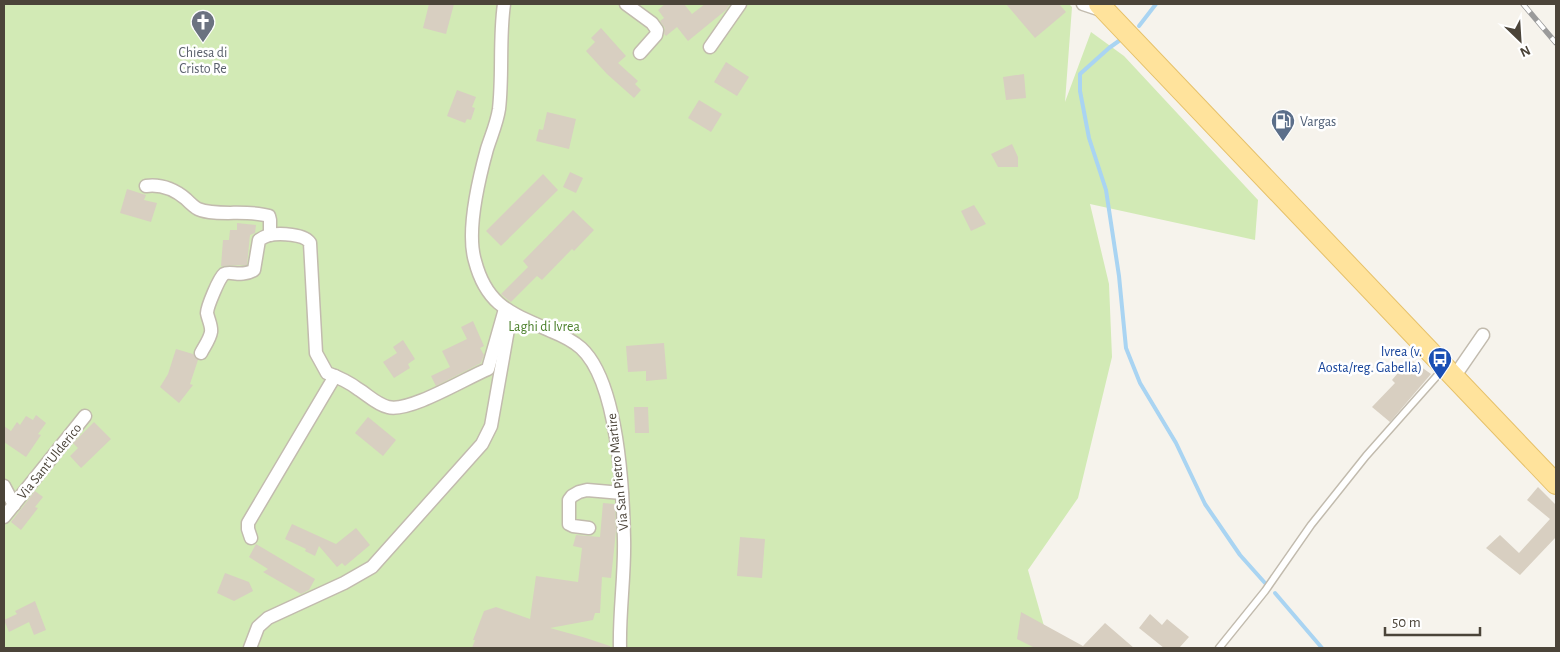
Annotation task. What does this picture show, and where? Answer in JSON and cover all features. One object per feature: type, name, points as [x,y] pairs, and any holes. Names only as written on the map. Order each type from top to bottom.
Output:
[{"type":"main road","points":[[1102,8],[1556,484]]},
{"type":"street","name":"Via San Pietro Martire","points":[[504,4],[501,36],[502,63],[499,111],[483,165],[476,199],[472,235],[474,259],[490,294],[508,311],[573,342],[591,359],[597,369],[611,409],[622,494],[624,540],[619,627],[620,648]]},
{"type":"street","points":[[626,4],[652,23],[657,30],[656,35],[640,53]]},
{"type":"street","points":[[710,47],[740,4]]},
{"type":"street","points":[[1083,4],[1102,8]]},
{"type":"street","points":[[146,186],[160,186],[177,191],[198,209],[268,216],[270,220],[270,235]]},
{"type":"street","points":[[201,354],[211,332],[207,314],[208,308],[220,280],[224,274],[230,272],[242,275],[254,270],[259,240],[270,235],[302,236],[308,239],[310,244],[316,353],[327,373],[358,388],[379,404],[388,408],[415,404],[488,369],[508,311]]},
{"type":"street","points":[[250,648],[258,627],[268,618],[344,583],[372,566],[482,444],[491,426],[508,311]]},
{"type":"street","points":[[1449,372],[1483,335]]},
{"type":"street","points":[[251,538],[248,523],[335,376]]},
{"type":"street","name":"Via Sant'Ulderico","points":[[4,517],[85,416]]},
{"type":"street","name":"Via Sant'Ulderico","points":[[4,486],[14,505]]},
{"type":"street","points":[[589,528],[569,524],[569,500],[572,496],[587,490],[622,494]]},
{"type":"lane","points":[[1219,648],[1265,591],[1311,525],[1366,456],[1449,372]]},
{"type":"green space","name":"Laghi di Ivrea","points":[[4,4],[1069,4],[1072,7],[1065,102],[1091,32],[1124,56],[1258,200],[1255,240],[1090,204],[1109,284],[1112,357],[1078,498],[1028,570],[1046,633],[1077,648],[4,648]]},
{"type":"building","points":[[429,4],[454,4],[446,34],[423,28]]},
{"type":"building","points":[[665,4],[684,4],[692,14],[705,4],[730,4],[726,10],[688,41],[677,27],[666,36],[664,34],[665,28],[660,21],[664,18],[658,10]]},
{"type":"building","points":[[1006,4],[1059,4],[1066,12],[1035,38]]},
{"type":"building","points":[[601,28],[626,56],[618,63],[638,81],[635,84],[641,90],[634,98],[607,74],[586,51],[595,42],[591,38]]},
{"type":"building","points":[[726,62],[749,77],[737,96],[714,82]]},
{"type":"building","points":[[1024,74],[1026,98],[1006,100],[1003,77]]},
{"type":"building","points":[[457,90],[476,97],[472,107],[475,108],[471,120],[467,119],[465,123],[447,116]]},
{"type":"building","points":[[699,100],[722,114],[711,132],[688,118]]},
{"type":"building","points":[[547,112],[576,119],[569,149],[536,141],[539,129],[543,130]]},
{"type":"building","points":[[1012,144],[1018,157],[1018,167],[998,167],[991,154]]},
{"type":"building","points":[[570,172],[583,178],[576,193],[563,187]]},
{"type":"building","points":[[543,174],[558,190],[501,246],[486,231]]},
{"type":"building","points":[[127,189],[146,195],[144,200],[157,203],[151,222],[120,213]]},
{"type":"building","points":[[974,205],[986,224],[971,231],[961,211]]},
{"type":"building","points":[[573,210],[594,230],[574,251],[572,249],[542,280],[537,276],[511,302],[508,300],[501,294],[528,267],[523,261]]},
{"type":"building","points":[[237,223],[256,225],[255,233],[250,235],[247,265],[221,266],[223,240],[229,240],[230,230],[237,230]]},
{"type":"building","points":[[473,321],[484,346],[480,348],[484,355],[481,363],[436,386],[431,376],[450,367],[442,351],[467,339],[461,327]]},
{"type":"building","points":[[403,340],[415,359],[408,364],[410,368],[394,378],[383,362],[397,353],[393,347]]},
{"type":"building","points":[[664,343],[667,379],[646,381],[646,371],[628,372],[626,346]]},
{"type":"building","points":[[176,349],[193,354],[198,360],[190,384],[193,385],[179,403],[160,387],[168,374]]},
{"type":"building","points":[[1410,359],[1431,374],[1390,422],[1372,407],[1395,383],[1392,380]]},
{"type":"building","points":[[634,407],[648,407],[649,433],[635,433]]},
{"type":"building","points":[[36,415],[46,423],[38,434],[41,435],[26,457],[4,442],[4,426],[11,431],[17,422],[20,425],[26,416],[33,420]]},
{"type":"building","points":[[368,417],[396,440],[383,456],[355,433]]},
{"type":"building","points":[[94,422],[111,439],[81,468],[70,456],[78,448],[73,443]]},
{"type":"building","points":[[1538,487],[1556,505],[1556,537],[1520,575],[1486,548],[1500,535],[1519,553],[1550,519],[1527,500]]},
{"type":"building","points":[[35,491],[43,497],[35,507],[38,508],[21,530],[11,522]]},
{"type":"building","points":[[603,503],[615,504],[616,531],[611,578],[602,577],[600,613],[595,613],[593,620],[550,628],[610,646],[610,648],[472,648],[475,640],[473,640],[484,611],[496,607],[530,619],[536,576],[578,582],[582,548],[573,546],[576,535],[600,537]]},
{"type":"building","points":[[292,524],[336,544],[356,528],[370,545],[345,566],[342,563],[337,567],[319,546],[315,556],[305,551],[306,549],[285,539]]},
{"type":"building","points":[[740,537],[765,539],[762,578],[737,576]]},
{"type":"building","points":[[256,544],[315,579],[309,590],[301,594],[263,572],[268,569],[249,557]]},
{"type":"building","points":[[225,573],[249,582],[253,591],[234,601],[217,593]]},
{"type":"building","points":[[35,601],[46,630],[34,635],[29,622],[9,632],[4,620],[17,614],[15,611]]},
{"type":"building","points":[[1021,612],[1083,646],[1105,623],[1134,648],[1035,648],[1017,639]]},
{"type":"building","points":[[1150,614],[1162,625],[1167,619],[1189,637],[1179,648],[1164,648],[1139,628]]},
{"type":"waterway","points":[[1139,26],[1156,4]]},
{"type":"waterway","points":[[1123,38],[1080,74],[1080,91],[1089,138],[1106,190],[1119,276],[1126,348],[1140,383],[1176,443],[1205,504],[1240,555],[1265,583]]},
{"type":"waterway","points":[[1275,593],[1322,648]]},
{"type":"railway","points":[[1523,4],[1556,43]]},
{"type":"place","name":"Chiesa di Cristo Re","points":[[203,43]]},
{"type":"place","name":"Vargas","points":[[1283,142]]},
{"type":"place","name":"Ivrea (v. Aosta/reg. Gabella)","points":[[1440,380]]}]
